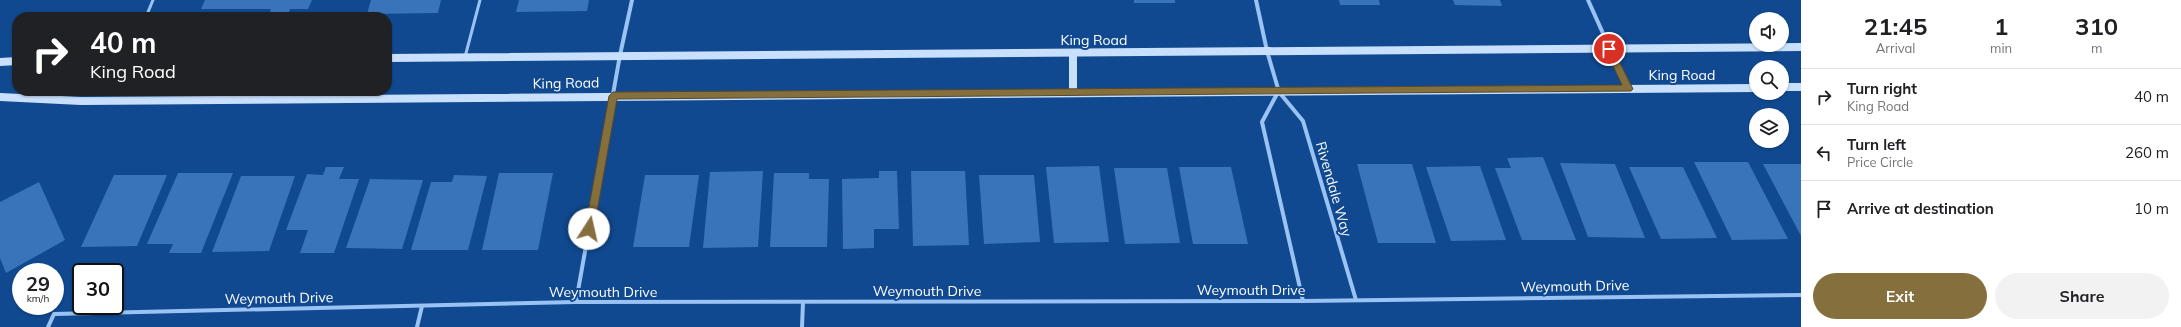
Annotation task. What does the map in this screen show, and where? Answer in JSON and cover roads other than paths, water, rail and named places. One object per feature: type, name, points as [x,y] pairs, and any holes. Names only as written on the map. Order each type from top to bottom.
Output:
[{"type":"street","points":[[576,302],[620,55],[632,0]]},
{"type":"street","name":"Rivendale Way","points":[[1256,0],[1267,51],[1279,92],[1303,121],[1356,300]]},
{"type":"street","points":[[1588,0],[1628,89]]},
{"type":"street","name":"King Road","points":[[392,58],[1801,47]]},
{"type":"street","points":[[1073,53],[1074,93]]},
{"type":"street","points":[[0,62],[12,62]]},
{"type":"street","points":[[1789,87],[1801,87]]},
{"type":"street","name":"King Road","points":[[392,95],[613,96],[1749,88]]},
{"type":"street","points":[[1279,92],[1262,122],[1303,301]]},
{"type":"street","name":"King Road","points":[[0,97],[81,101],[254,96]]},
{"type":"street","name":"Weymouth Drive","points":[[48,327],[54,314],[576,302],[1303,301],[1801,295]]},
{"type":"street","points":[[802,327],[803,302]]},
{"type":"street","points":[[417,327],[422,306]]},
{"type":"lane","points":[[148,12],[153,0]]},
{"type":"lane","points":[[465,57],[480,0]]}]
